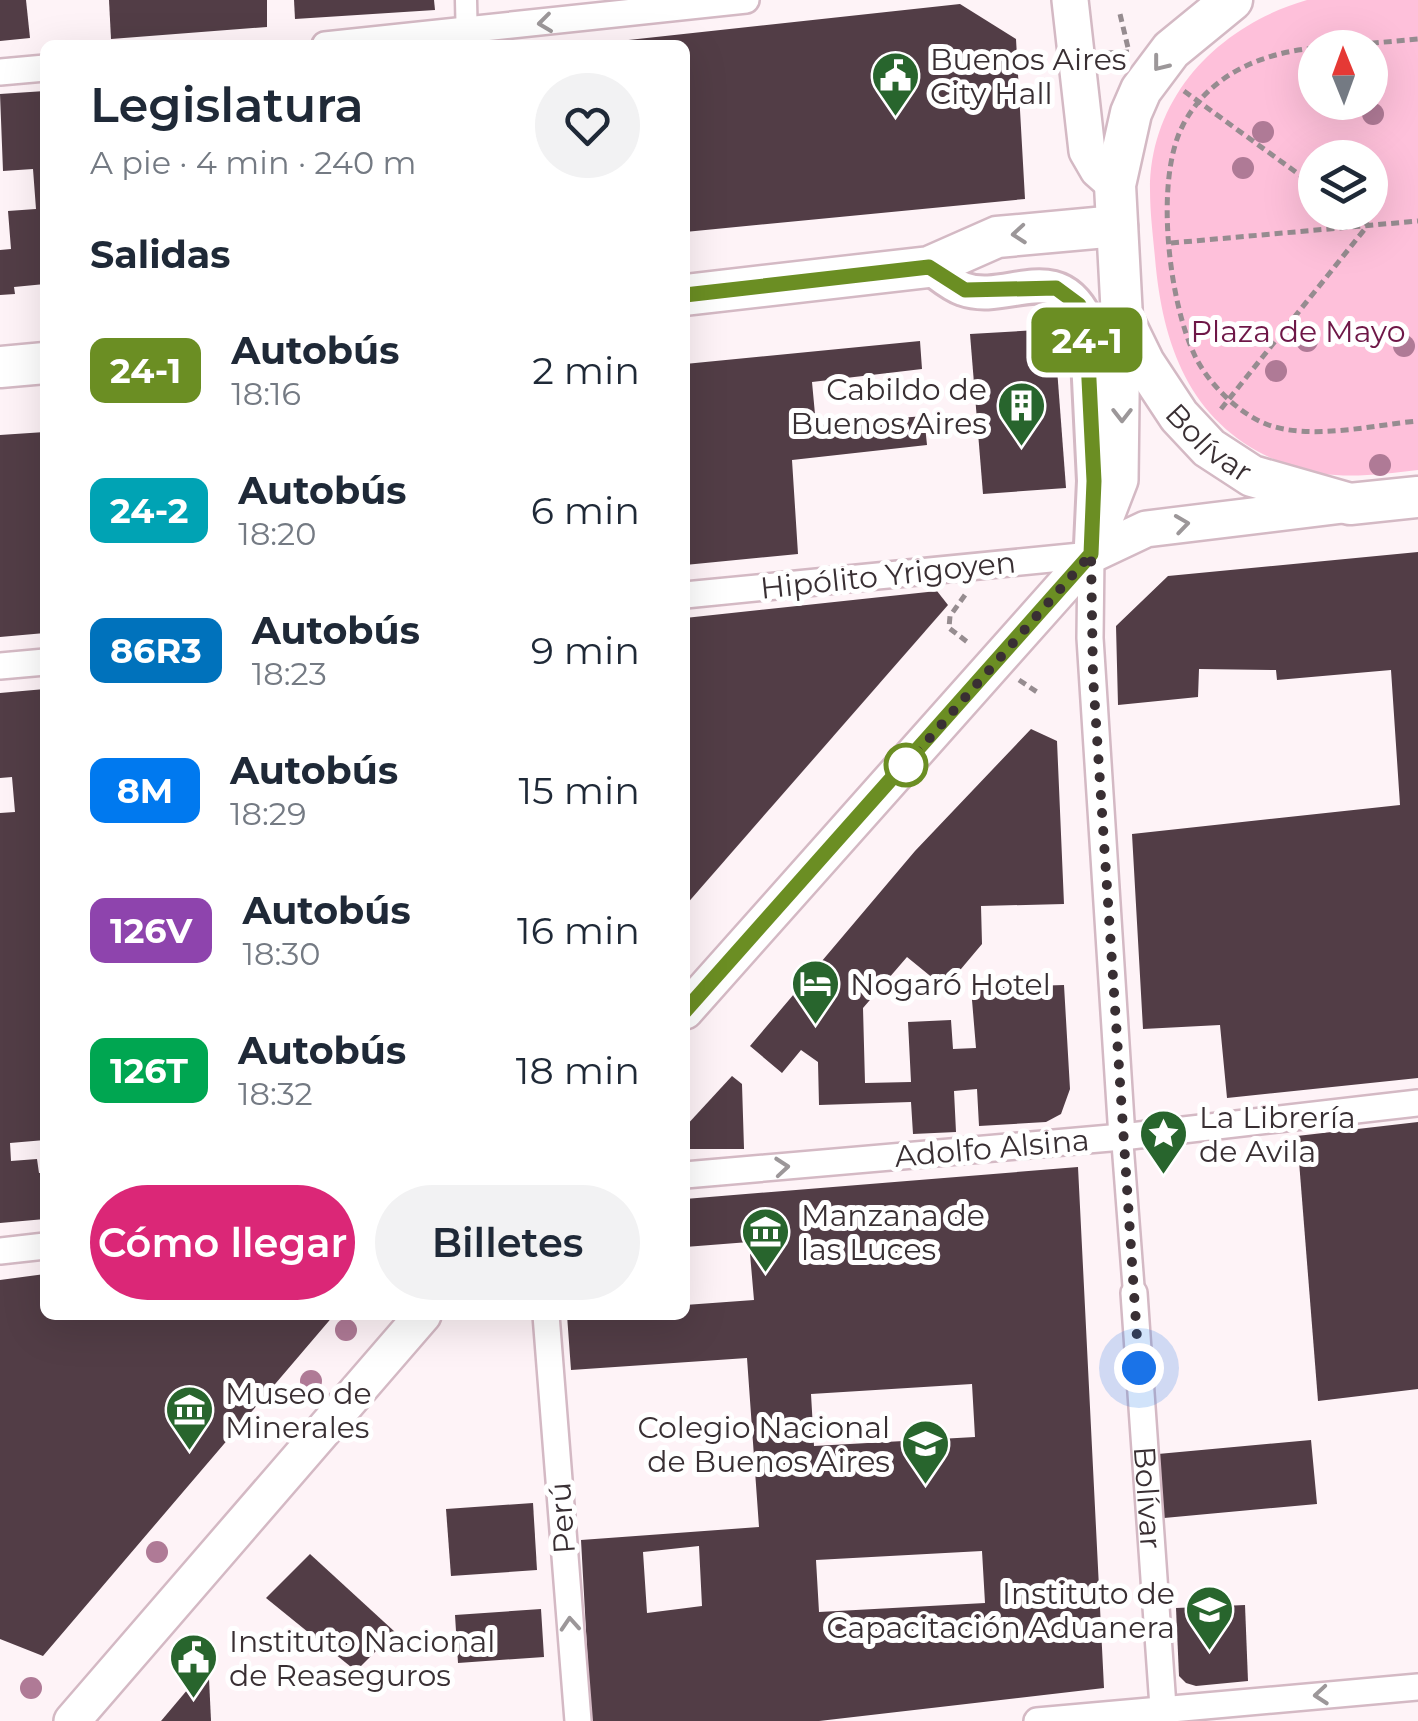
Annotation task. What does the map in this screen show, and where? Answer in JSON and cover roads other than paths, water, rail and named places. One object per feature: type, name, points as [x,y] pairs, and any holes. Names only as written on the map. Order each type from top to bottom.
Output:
[{"type":"main road","points":[[1070,0],[1087,151],[1098,170],[1115,185]]},
{"type":"main road","name":"Bolívar","points":[[1091,554],[1120,480],[1122,318],[1115,185],[1123,142],[1141,90],[1188,32],[1232,0]]},
{"type":"main road","points":[[690,294],[929,267],[997,236],[1116,226]]},
{"type":"main road","name":"Bolívar","points":[[1122,318],[1159,387],[1210,448],[1252,476],[1350,504]]},
{"type":"main road","points":[[0,367],[40,364]]},
{"type":"main road","points":[[690,1005],[1091,554],[1146,529],[1418,497]]},
{"type":"main road","points":[[72,1721],[420,1320]]},
{"type":"street","points":[[466,0],[467,39],[746,0]]},
{"type":"street","points":[[0,72],[40,68]]},
{"type":"street","name":"Bolívar","points":[[929,267],[965,290],[1056,288],[1079,305],[1086,319],[1094,463],[1090,638],[1164,1715]]},
{"type":"street","name":"Hipólito Yrigoyen","points":[[690,594],[1091,554]]},
{"type":"street","points":[[0,666],[40,662]]},
{"type":"street","name":"Adolfo Alsina","points":[[690,1175],[1122,1137],[1418,1103]]},
{"type":"street","points":[[0,1251],[40,1247]]},
{"type":"street","name":"Perú","points":[[546,1320],[578,1721]]},
{"type":"street","points":[[1037,1721],[1164,1715],[1418,1687]]},
{"type":"place","name":"Buenos Aires City Hall","points":[[895,118]]},
{"type":"place","name":"Cabildo de Buenos Aires","points":[[1022,448]]},
{"type":"place","name":"Nogaró Hotel","points":[[815,1026]]},
{"type":"place","name":"La Librería de Avila","points":[[1164,1176]]},
{"type":"place","name":"Manzana de las Luces","points":[[766,1274]]},
{"type":"place","name":"Museo de Minerales","points":[[190,1452]]},
{"type":"place","name":"Colegio Nacional de Buenos Aires","points":[[925,1486]]},
{"type":"place","name":"Instituto de Capacitación Aduanera","points":[[1210,1652]]},
{"type":"place","name":"Instituto Nacional de Reaseguros","points":[[194,1700]]},
{"type":"park label","name":"Plaza de Mayo","points":[[1298,331]]}]
